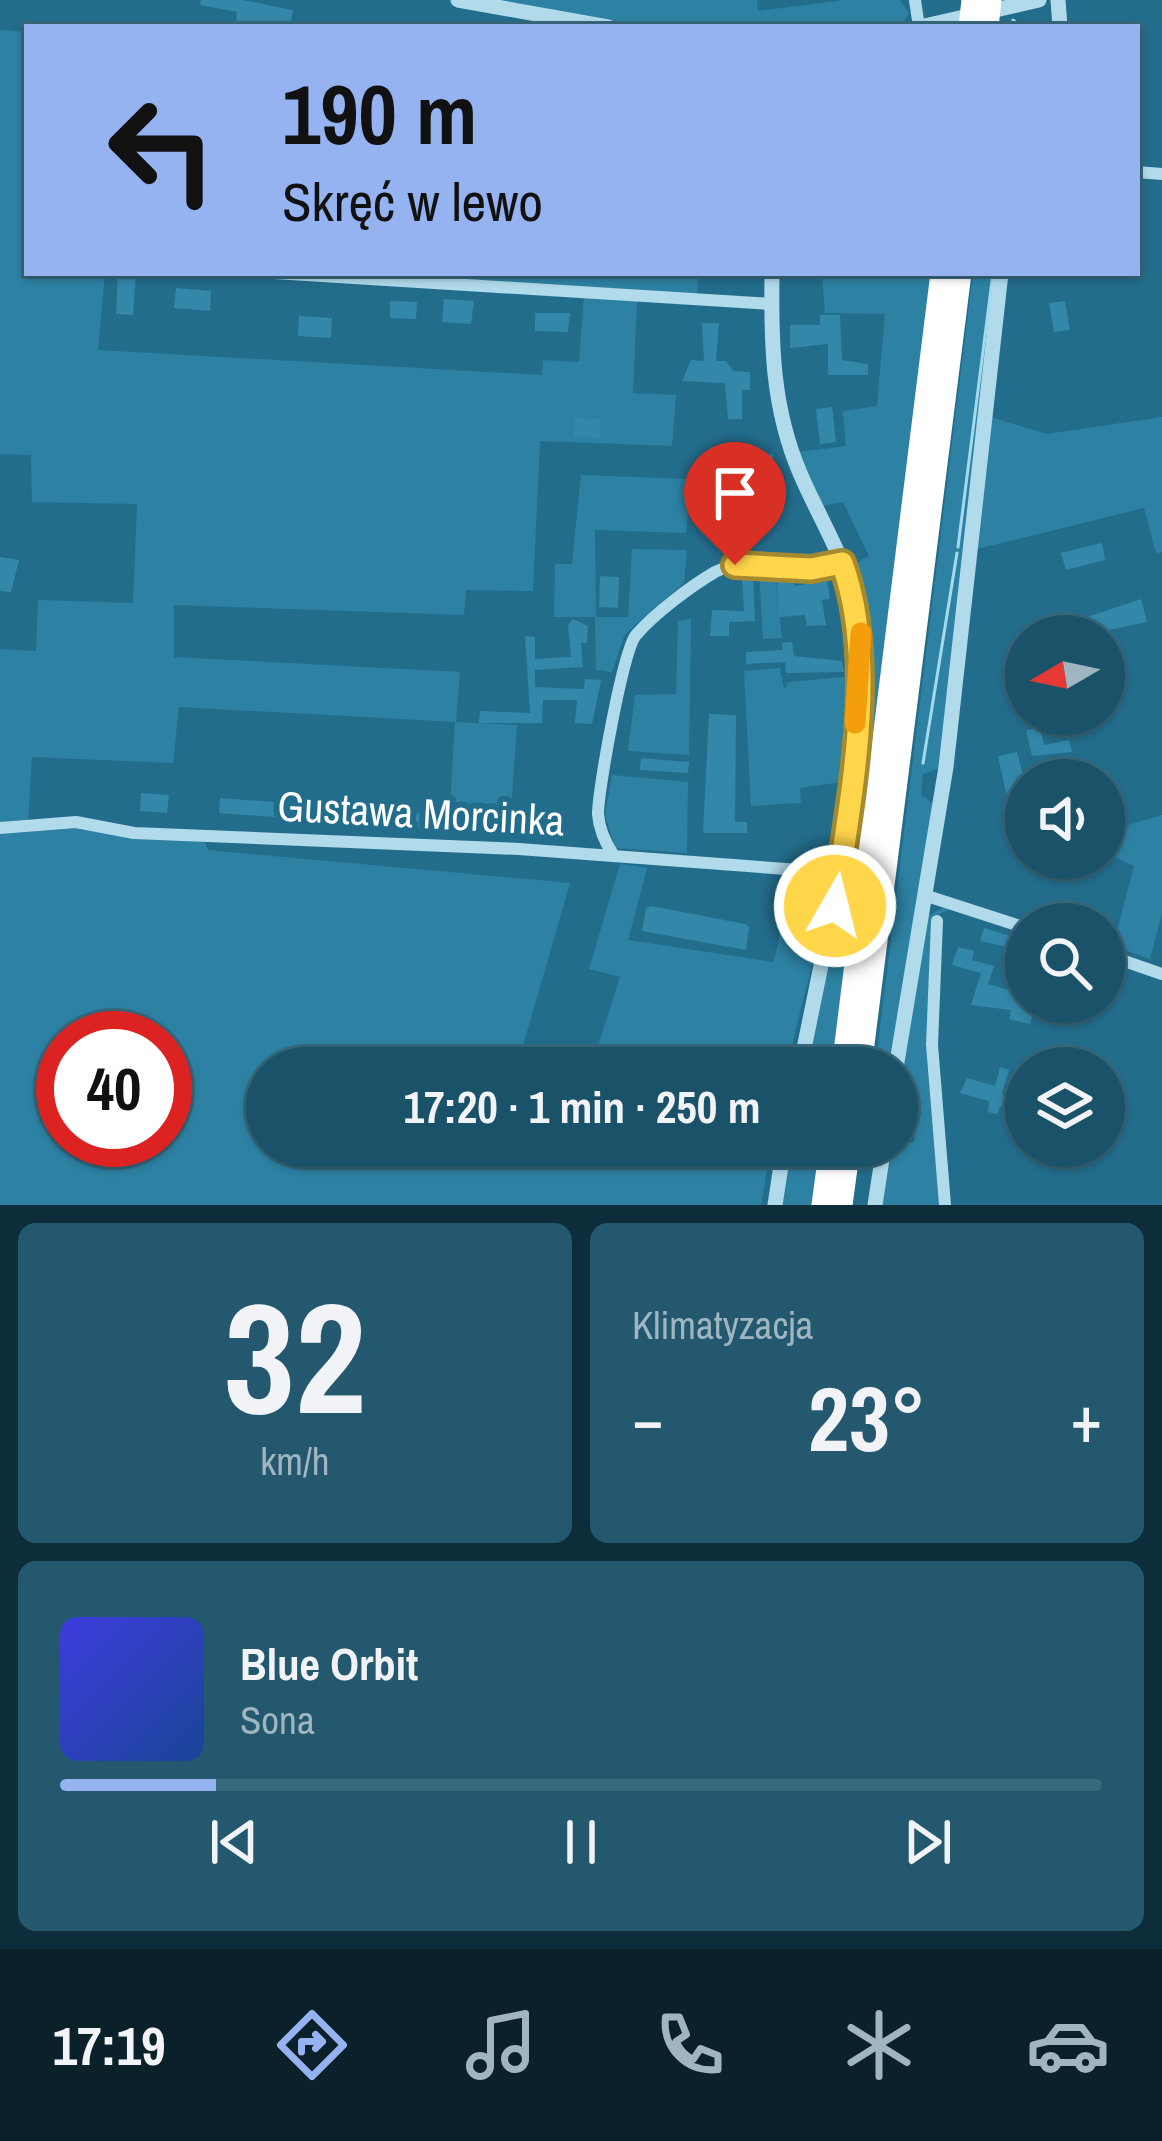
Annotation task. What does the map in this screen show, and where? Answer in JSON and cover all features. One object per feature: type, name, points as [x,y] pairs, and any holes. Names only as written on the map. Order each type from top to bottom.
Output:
[{"type":"highway","points":[[863,1047],[940,276]]},
{"type":"highway","points":[[846,1047],[878,867],[961,276]]},
{"type":"highway","points":[[822,1205],[827,1167]]},
{"type":"highway","points":[[842,1205],[847,1167]]},
{"type":"street","points":[[463,0],[592,24]]},
{"type":"street","points":[[933,24],[1039,0]]},
{"type":"street","points":[[322,276],[772,304]]},
{"type":"street","points":[[772,276],[772,363],[782,420],[859,612],[861,649],[840,873],[804,1047]]},
{"type":"street","points":[[899,1047],[930,870],[1001,276]]},
{"type":"street","points":[[614,856],[605,843],[598,813],[621,672],[636,636],[715,572],[735,565],[811,569],[842,563]]},
{"type":"street","name":"Gustawa Morcinka","points":[[0,828],[76,822],[134,833],[614,856],[840,873]]},
{"type":"street","points":[[924,895],[1005,921]]},
{"type":"street","points":[[937,921],[932,1045],[945,1205]]},
{"type":"street","points":[[1125,961],[1162,974]]},
{"type":"street","points":[[775,1205],[781,1167]]},
{"type":"street","points":[[875,1205],[881,1167]]},
{"type":"shaded area","points":[[487,0],[757,0],[758,11],[844,0],[900,0],[909,13],[897,24],[625,24]]},
{"type":"shaded area","points":[[0,30],[24,32],[24,276],[105,276],[98,350],[542,375],[543,360],[579,362],[584,297],[637,301],[633,393],[676,395],[672,446],[540,441],[533,591],[466,590],[464,615],[174,605],[174,657],[460,672],[456,722],[517,725],[511,812],[450,808],[455,722],[179,707],[173,763],[32,757],[28,822],[0,825],[0,649],[36,651],[38,600],[133,603],[137,504],[32,502],[31,455],[0,454]]},
{"type":"shaded area","points":[[410,276],[698,276],[697,295]]},
{"type":"shaded area","points":[[822,276],[931,276],[836,1047],[811,1047],[847,881],[872,658],[868,614],[850,567],[869,556],[843,502],[821,506],[798,452],[846,446],[843,411],[877,406],[885,314],[825,313]]},
{"type":"shaded area","points":[[973,276],[997,276],[941,768],[923,774],[921,794],[934,805],[894,1047],[878,1047]]},
{"type":"shaded area","points":[[990,417],[1047,434],[1162,417],[1162,552],[1156,553],[1144,508],[977,549]]},
{"type":"shaded area","points":[[581,475],[691,479],[686,533],[595,530],[596,617],[628,617],[632,549],[687,550],[684,583],[625,634],[612,672],[596,670],[595,617],[554,617],[555,564],[572,564]]},
{"type":"shaded area","points":[[759,573],[775,573],[782,638],[763,639]]},
{"type":"shaded area","points":[[691,619],[689,755],[628,751],[635,695],[676,694],[678,621]]},
{"type":"shaded area","points":[[780,668],[784,689],[789,682],[852,676],[841,782],[800,788],[801,803],[751,806],[744,671]]},
{"type":"shaded area","points":[[612,775],[688,782],[687,853],[615,848],[605,815]]},
{"type":"shaded area","points":[[1162,815],[1162,913],[1150,959],[1125,950],[1124,903],[1134,866],[1125,862],[1125,826]]},
{"type":"shaded area","points":[[77,828],[205,842],[208,850],[570,883],[523,1047],[246,1047],[246,1167],[767,1167],[761,1205],[0,1205],[0,834]]},
{"type":"shaded area","points":[[620,864],[647,868],[628,940],[774,962],[792,875],[825,878],[813,961],[791,1047],[598,1047],[620,977],[589,969]]},
{"type":"shaded area","points":[[946,906],[952,908],[935,916],[931,926],[927,1061],[939,1205],[882,1205],[889,1167],[918,1167],[918,1047],[906,1047],[927,917]]},
{"type":"shaded area","points":[[787,1167],[818,1167],[812,1205],[781,1205]]},
{"type":"building","points":[[201,0],[243,0],[293,10],[291,24],[263,24],[236,21],[237,12],[200,5]]},
{"type":"building","points":[[118,276],[136,276],[133,315],[116,314]]},
{"type":"building","points":[[176,288],[211,291],[210,311],[174,308]]},
{"type":"building","points":[[444,299],[474,301],[471,324],[442,322]]},
{"type":"building","points":[[390,301],[417,302],[416,319],[390,318]]},
{"type":"building","points":[[1065,301],[1070,330],[1054,332],[1049,303]]},
{"type":"building","points":[[535,313],[570,313],[568,332],[535,331]]},
{"type":"building","points":[[820,315],[840,315],[842,360],[868,364],[868,375],[828,375],[828,344],[790,348],[790,325],[820,325]]},
{"type":"building","points":[[299,316],[332,318],[331,338],[298,336]]},
{"type":"building","points":[[702,323],[719,323],[716,361],[726,361],[733,371],[750,372],[750,390],[742,390],[742,419],[728,419],[725,383],[682,381],[691,360],[704,361]]},
{"type":"building","points":[[832,407],[836,442],[820,444],[816,409]]},
{"type":"building","points":[[574,418],[601,419],[600,438],[574,437]]},
{"type":"building","points":[[710,448],[724,448],[723,490],[701,490],[702,475],[709,475]]},
{"type":"building","points":[[756,453],[773,454],[774,498],[759,498]]},
{"type":"building","points":[[1102,543],[1105,560],[1066,570],[1061,553]]},
{"type":"building","points":[[0,557],[19,560],[11,592],[0,591]]},
{"type":"building","points":[[600,576],[619,577],[618,608],[599,607]]},
{"type":"building","points":[[742,579],[753,579],[755,621],[729,622],[729,636],[710,636],[712,610],[744,611]]},
{"type":"building","points":[[793,580],[794,586],[827,581],[830,599],[822,600],[826,625],[807,626],[805,615],[779,617],[777,581]]},
{"type":"building","points":[[1141,599],[1147,622],[1125,627],[1125,615],[1093,615]]},
{"type":"building","points":[[573,619],[588,626],[587,643],[581,643],[583,667],[535,670],[535,687],[584,689],[585,679],[601,680],[592,724],[575,723],[577,700],[543,700],[542,723],[479,723],[480,711],[530,713],[525,636],[535,637],[535,659],[571,657],[568,625]]},
{"type":"building","points":[[792,642],[794,656],[842,661],[844,672],[786,673],[785,662],[746,664],[746,652],[783,650],[782,643]]},
{"type":"building","points":[[709,714],[736,715],[735,822],[747,822],[747,833],[703,833]]},
{"type":"building","points":[[1027,735],[1042,735],[1044,745],[1069,740],[1072,752],[1032,756]]},
{"type":"building","points":[[1017,752],[1019,759],[1005,759],[1005,788],[998,756]]},
{"type":"building","points":[[641,758],[689,762],[688,773],[640,770]]},
{"type":"building","points":[[141,793],[169,795],[167,813],[140,811]]},
{"type":"building","points":[[220,798],[505,820],[504,834],[219,813]]},
{"type":"building","points":[[646,908],[745,924],[749,927],[746,950],[642,931]]},
{"type":"building","points":[[984,928],[1005,934],[1005,946],[980,941]]},
{"type":"building","points":[[958,947],[974,951],[972,960],[994,966],[988,984],[1005,989],[1005,1009],[971,1005],[981,973],[952,965]]},
{"type":"building","points":[[1000,1067],[1005,1069],[1005,1107],[1000,1106],[998,1114],[988,1112],[989,1101],[960,1093],[967,1078],[995,1086]]},
{"type":"waterway","points":[[1013,20],[1018,24]]},
{"type":"waterway","points":[[958,547],[993,276]]},
{"type":"waterway","points":[[923,763],[957,553]]},
{"type":"slow traffic","points":[[855,723],[861,633]]},
{"type":"route","points":[[735,565],[811,569],[842,563],[854,594],[859,612],[860,675],[835,906]]}]
